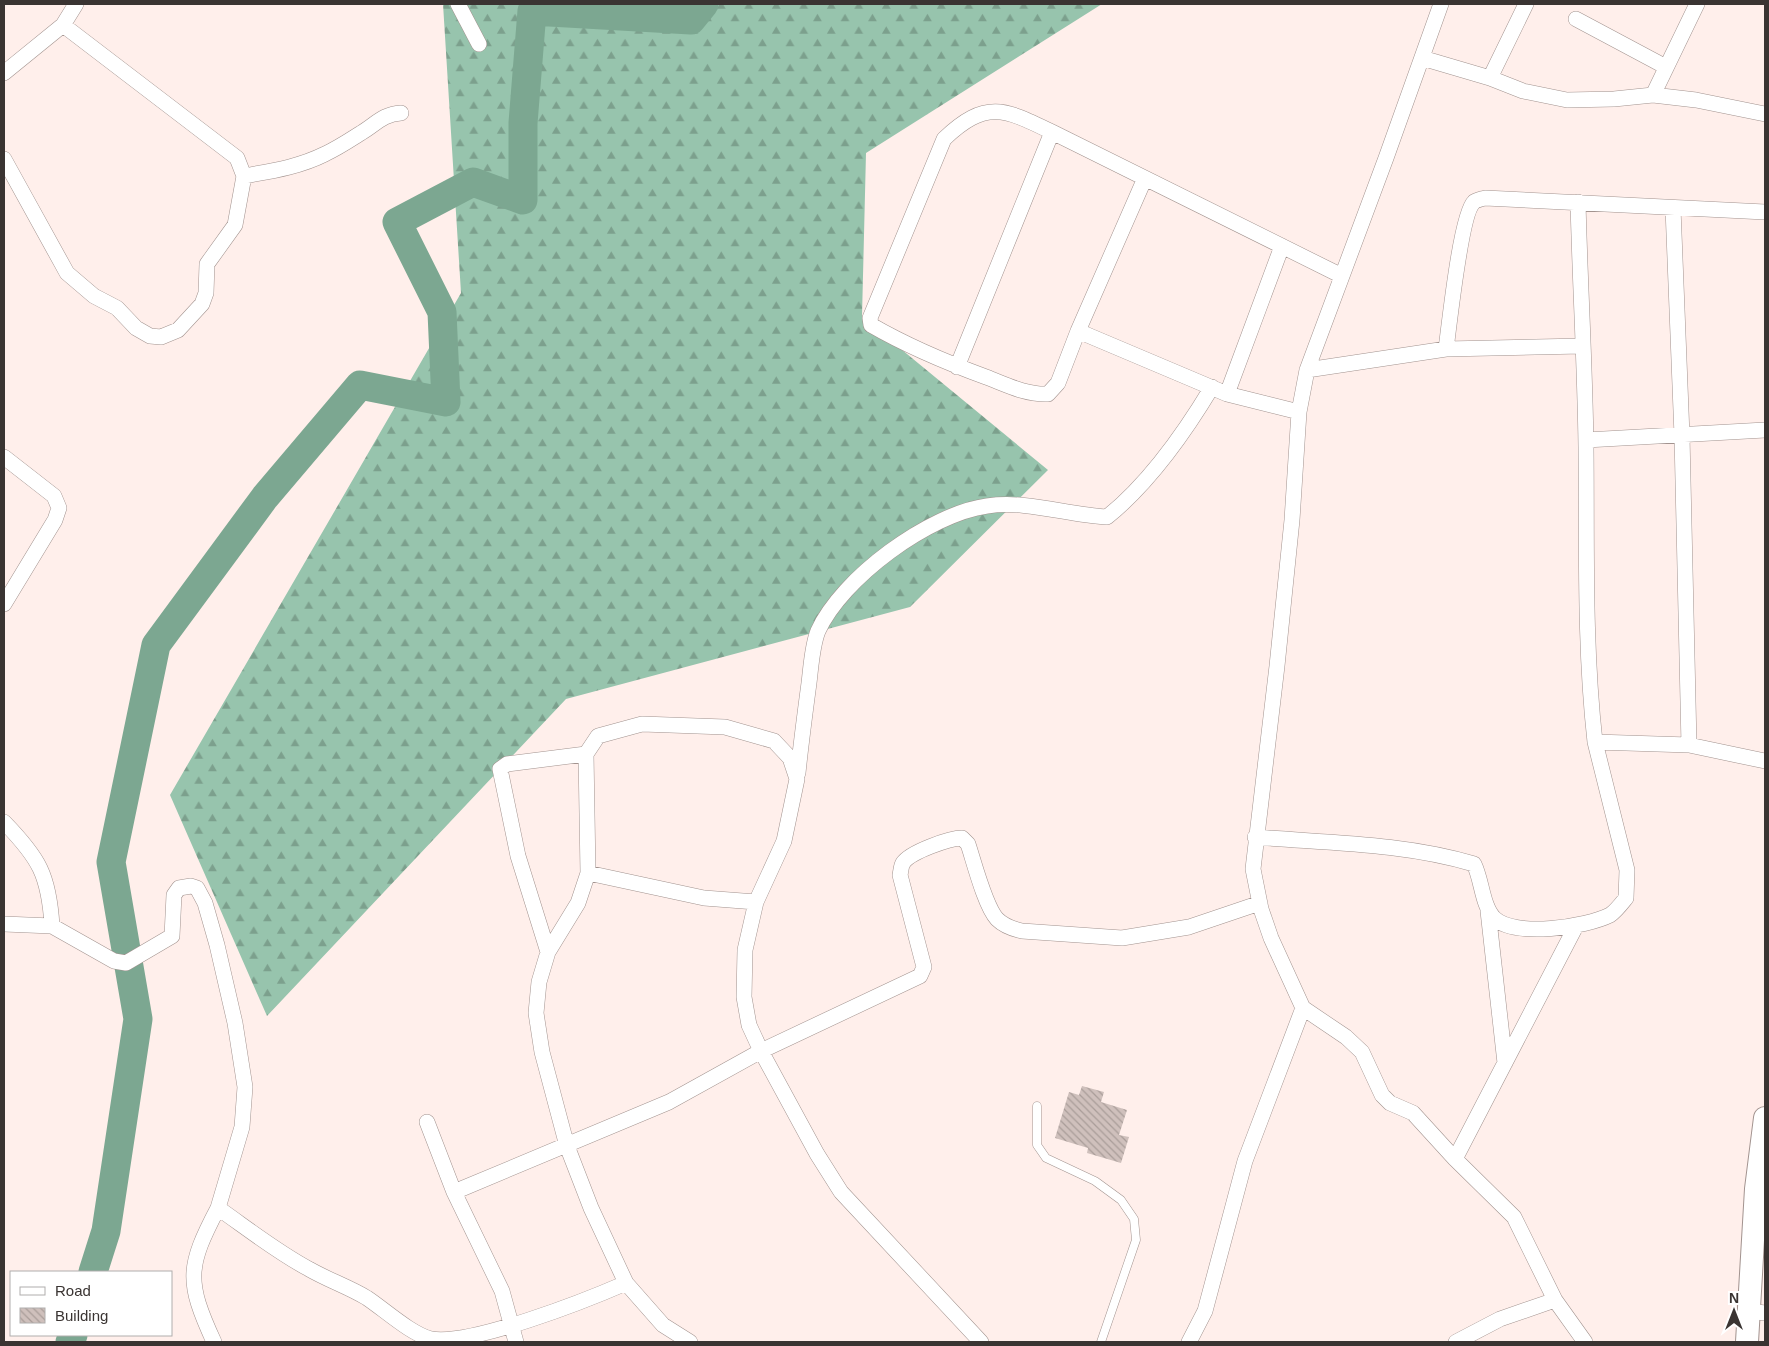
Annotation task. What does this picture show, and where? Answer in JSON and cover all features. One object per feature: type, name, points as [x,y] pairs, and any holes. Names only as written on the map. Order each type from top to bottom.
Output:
[{"type":"street","points":[[4,73],[63,25],[76,4]]},
{"type":"street","points":[[458,4],[479,44]]},
{"type":"street","points":[[1441,4],[1307,370],[1300,412],[1278,666],[1255,837],[1253,869],[1260,903],[1271,938],[1302,1008],[1346,1037],[1362,1052],[1382,1095],[1390,1103],[1413,1114],[1454,1159],[1514,1217],[1555,1300],[1585,1342]]},
{"type":"street","points":[[1490,78],[1526,4]]},
{"type":"street","points":[[1653,95],[1697,4]]},
{"type":"street","points":[[1576,19],[1666,67]]},
{"type":"street","points":[[4,159],[67,273],[94,296],[117,308],[136,328],[150,336],[161,337],[178,330],[202,304],[206,293],[207,264],[235,225],[244,176],[237,158],[63,25]]},
{"type":"street","points":[[1422,58],[1490,78],[1523,91],[1567,100],[1614,99],[1653,95],[1696,100],[1765,114]]},
{"type":"street","points":[[1145,178],[1078,331],[1058,384],[1048,394],[1033,395],[912,349],[870,325],[870,318],[944,139],[960,124],[976,115],[996,110],[1020,116],[1052,132],[1145,178],[1282,246],[1342,276]]},
{"type":"street","points":[[244,176],[297,166],[326,154],[363,132],[379,118],[391,113],[401,113]]},
{"type":"street","points":[[957,366],[1052,132]]},
{"type":"street","points":[[1446,349],[1457,266],[1468,213],[1474,202],[1484,198],[1765,212]]},
{"type":"street","points":[[1488,911],[1496,919],[1509,926],[1543,929],[1576,926],[1611,914],[1626,898],[1627,870],[1595,742],[1590,701],[1586,440],[1578,202]]},
{"type":"street","points":[[1673,208],[1682,436],[1688,745]]},
{"type":"street","points":[[1227,394],[1282,246]]},
{"type":"street","points":[[1078,331],[1227,394],[1300,412]]},
{"type":"street","points":[[1307,370],[1446,349],[1582,346]]},
{"type":"street","points":[[981,1342],[841,1192],[817,1154],[761,1052],[749,1025],[744,997],[745,950],[756,902],[784,840],[797,779],[811,662],[818,633],[827,614],[848,588],[888,552],[916,534],[951,516],[987,506],[1044,507],[1107,517],[1121,506],[1149,474],[1196,414],[1212,387]]},
{"type":"street","points":[[1586,440],[1765,430]]},
{"type":"street","points":[[4,456],[54,496],[59,508],[55,520],[4,604]]},
{"type":"street","points":[[690,1342],[663,1325],[626,1283],[591,1208],[567,1146],[542,1052],[536,1013],[539,982],[548,952],[578,903],[588,873],[586,754],[598,736],[642,724],[724,727],[774,741],[790,758],[797,779]]},
{"type":"street","points":[[1595,742],[1688,745],[1765,762]]},
{"type":"street","points":[[548,952],[518,856],[500,769],[507,764],[586,754]]},
{"type":"street","points":[[4,822],[28,847],[43,872],[50,896],[52,926]]},
{"type":"street","points":[[1255,837],[1419,851],[1474,864],[1480,877],[1488,911],[1505,1064]]},
{"type":"street","points":[[454,1192],[669,1102],[761,1052],[920,976],[924,967],[900,875],[902,864],[909,857],[953,838],[962,838],[968,844],[989,904],[997,919],[1008,927],[1022,931],[1122,938],[1190,927],[1260,903]]},
{"type":"street","points":[[588,873],[704,898],[756,902]]},
{"type":"street","points":[[4,924],[52,926],[114,961],[126,963],[172,936],[174,895],[179,888],[191,886],[198,888],[206,903],[235,1022],[245,1087],[242,1127],[218,1208],[196,1253],[192,1275],[201,1314],[214,1342]]},
{"type":"street","points":[[1454,1159],[1576,926]]},
{"type":"street","points":[[1189,1342],[1205,1311],[1245,1161],[1302,1008]]},
{"type":"street","points":[[1747,1342],[1756,1312],[1756,1190],[1765,1118]]},
{"type":"street","points":[[427,1122],[454,1192],[502,1291],[516,1342]]},
{"type":"street","points":[[218,1208],[308,1269],[365,1297],[419,1334],[432,1339],[450,1340],[512,1325],[568,1308],[626,1283]]},
{"type":"street","points":[[1456,1342],[1500,1319],[1555,1300]]},
{"type":"lane","points":[[1037,1106],[1038,1145],[1046,1158],[1095,1181],[1121,1200],[1134,1219],[1136,1240],[1101,1342]]},
{"type":"green space","points":[[443,4],[1102,4],[866,153],[862,317],[1048,470],[910,607],[566,699],[267,1016],[170,795],[461,293]]},
{"type":"building","points":[[1082,1086],[1104,1092],[1101,1102],[1127,1110],[1119,1135],[1129,1137],[1121,1163],[1087,1153],[1088,1148],[1055,1138],[1069,1092],[1079,1095]]},
{"type":"waterway","points":[[93,1271],[106,1231],[138,1019],[111,862],[156,645],[265,497],[360,385],[446,402],[442,312],[397,222],[473,182],[523,200],[523,123],[532,11],[691,20],[704,4]]},
{"type":"waterway","points":[[70,1342],[73,1336]]}]
